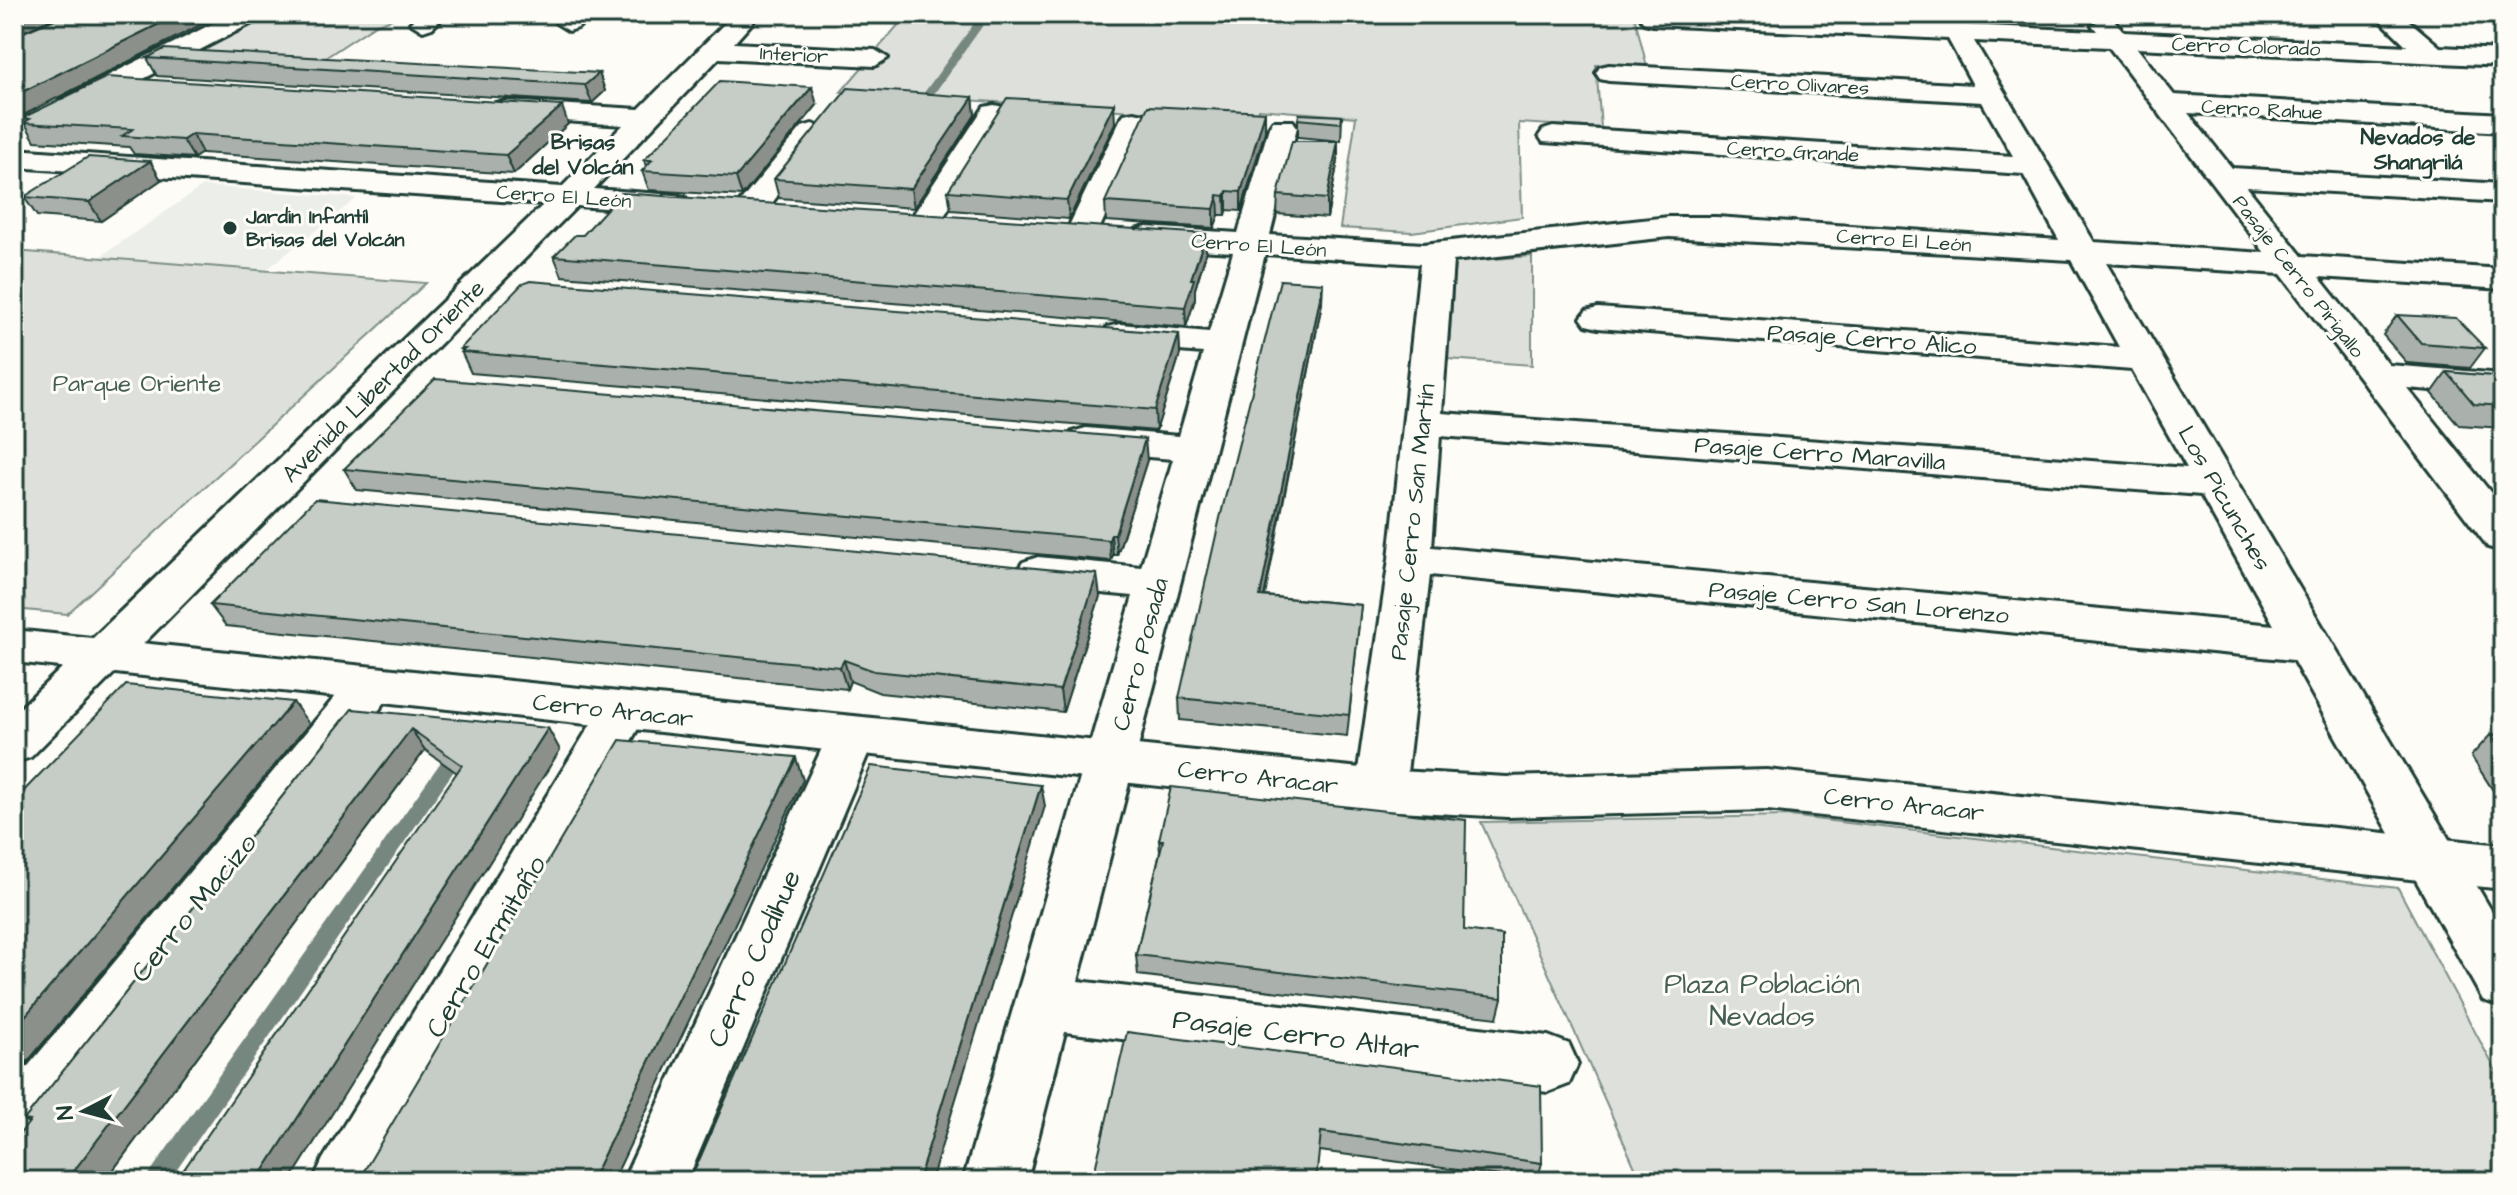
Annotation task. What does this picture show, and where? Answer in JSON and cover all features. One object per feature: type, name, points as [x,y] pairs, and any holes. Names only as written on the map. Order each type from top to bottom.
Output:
[{"type":"street","points":[[51,115],[251,14]]},
{"type":"street","name":"Avenida Libertad Oriente","points":[[14,744],[570,196],[748,14]]},
{"type":"street","name":"Pasaje Cerro Pirigallo","points":[[2096,14],[2377,375],[2495,517]]},
{"type":"street","points":[[2386,14],[2432,54]]},
{"type":"street","name":"Cerro Colorado","points":[[1653,18],[1952,24],[2117,41],[2503,58]]},
{"type":"street","name":"Los Picunches","points":[[1952,24],[2503,982]]},
{"type":"street","name":"Interior","points":[[713,50],[875,58]]},
{"type":"street","name":"Cerro Olivares","points":[[1609,73],[1992,94]]},
{"type":"street","points":[[114,84],[161,87]]},
{"type":"street","name":"Cerro Rahue","points":[[2165,103],[2503,123]]},
{"type":"street","points":[[474,107],[646,118]]},
{"type":"street","points":[[894,219],[940,222],[994,113]]},
{"type":"street","points":[[726,207],[826,115]]},
{"type":"street","name":"Cerro El León","points":[[1134,120],[1068,231],[1384,253],[1437,253],[1669,227],[2503,279]]},
{"type":"street","name":"Cerro Grande","points":[[1553,136],[2034,166]]},
{"type":"street","name":"Cerro Posada","points":[[995,1181],[1253,244],[1289,142]]},
{"type":"street","name":"Cerro El León","points":[[14,158],[783,211]]},
{"type":"street","points":[[2222,176],[2503,193]]},
{"type":"street","name":"Pasaje Cerro San Martín","points":[[1380,790],[1410,559],[1437,253]]},
{"type":"street","points":[[482,283],[529,287]]},
{"type":"street","name":"Pasaje Cerro Alico","points":[[1598,318],[2145,360]]},
{"type":"street","points":[[1083,332],[1225,344]]},
{"type":"street","points":[[2377,375],[2503,385]]},
{"type":"street","points":[[384,380],[431,384]]},
{"type":"street","name":"Pasaje Cerro Maravilla","points":[[1424,423],[2216,483]]},
{"type":"street","points":[[1052,437],[1195,449]]},
{"type":"street","points":[[264,498],[311,502]]},
{"type":"street","name":"Pasaje Cerro San Lorenzo","points":[[1410,559],[2309,645]]},
{"type":"street","points":[[1002,569],[1159,584]]},
{"type":"street","name":"Cerro Aracar","points":[[14,646],[1380,790],[1507,797],[1767,790],[2503,867]]},
{"type":"street","name":"Cerro Macizo","points":[[14,1130],[372,685]]},
{"type":"street","name":"Cerro Ermitaño","points":[[345,1181],[624,711]]},
{"type":"street","name":"Cerro Codihue","points":[[655,1181],[852,735]]},
{"type":"street","name":"Pasaje Cerro Altar","points":[[1044,1003],[1548,1064]]},
{"type":"shaded area","name":"Jardin Infantíl Brisas del Volcán","points":[[203,186],[357,198],[262,273],[98,258]]},
{"type":"green space","points":[[265,14],[406,14],[375,25],[325,58],[189,53]]},
{"type":"green space","points":[[856,14],[1634,14],[1647,67],[1596,65],[1601,128],[1519,123],[1522,217],[1412,232],[1340,228],[1356,117],[1258,109],[1257,119],[841,92],[899,24],[851,20]]},
{"type":"green space","name":"Parque Oriente","points":[[14,251],[426,283],[67,614],[14,609]]},
{"type":"green space","points":[[1532,256],[1532,365],[1448,359],[1455,262]]},
{"type":"green space","name":"Plaza Población Nevados","points":[[1789,816],[2398,888],[2503,1084],[2503,1181],[1641,1181],[1481,822]]},
{"type":"building","points":[[67,14],[179,14],[14,96],[14,36]]},
{"type":"building","points":[[164,49],[599,73],[585,85],[147,58]]},
{"type":"building","points":[[107,77],[562,106],[506,155],[192,134],[183,140],[122,136],[133,129],[23,123],[30,119],[22,118]]},
{"type":"building","points":[[720,81],[812,87],[736,177],[642,171],[652,160],[644,160]]},
{"type":"building","points":[[848,88],[973,97],[911,189],[774,179]]},
{"type":"building","points":[[1007,98],[1114,104],[1067,200],[948,191]]},
{"type":"building","points":[[1148,106],[1265,112],[1241,192],[1227,191],[1225,196],[1218,195],[1214,209],[1105,202]]},
{"type":"building","points":[[1299,114],[1342,116],[1341,123],[1298,119]]},
{"type":"building","points":[[1292,141],[1338,141],[1327,199],[1278,195]]},
{"type":"building","points":[[88,157],[150,161],[89,202],[24,197]]},
{"type":"building","points":[[621,193],[1206,234],[1185,307],[554,256],[575,235],[583,235]]},
{"type":"building","points":[[1280,280],[1323,283],[1260,596],[1361,605],[1349,715],[1179,698],[1220,518]]},
{"type":"building","points":[[530,281],[1179,334],[1155,410],[461,352],[465,349],[460,349],[522,284]]},
{"type":"building","points":[[2397,315],[2456,318],[2485,348],[2421,343]]},
{"type":"building","points":[[2447,372],[2503,377],[2503,406],[2474,404]]},
{"type":"building","points":[[435,379],[1145,439],[1115,534],[1111,534],[1109,540],[344,469]]},
{"type":"building","points":[[315,499],[1097,574],[1060,690],[874,671],[844,660],[840,667],[210,605]]},
{"type":"building","points":[[126,685],[293,702],[14,1029],[14,801]]},
{"type":"building","points":[[352,709],[548,728],[257,1181],[176,1181],[462,765],[411,729],[66,1181],[14,1181],[14,1141],[30,1121],[24,1120]]},
{"type":"building","points":[[2491,734],[2503,736],[2503,752]]},
{"type":"building","points":[[620,740],[796,758],[591,1181],[358,1181]]},
{"type":"building","points":[[871,766],[1041,785],[918,1181],[690,1181]]},
{"type":"building","points":[[1171,787],[1466,820],[1464,930],[1502,935],[1502,998],[1136,955],[1163,840],[1159,840]]},
{"type":"building","points":[[1127,1032],[1541,1086],[1542,1163],[1321,1132],[1316,1181],[1087,1181],[1093,1178]]},
{"type":"waterway","points":[[917,110],[986,14]]},
{"type":"waterway","points":[[155,1181],[459,750]]},
{"type":"place","name":"Jardin Infantíl Brisas del Volcán","points":[[230,228]]},
{"type":"district","name":"Nevados de Shangrilá","points":[[2418,148]]},
{"type":"district","name":"Brisas del Volcán","points":[[583,154]]}]
